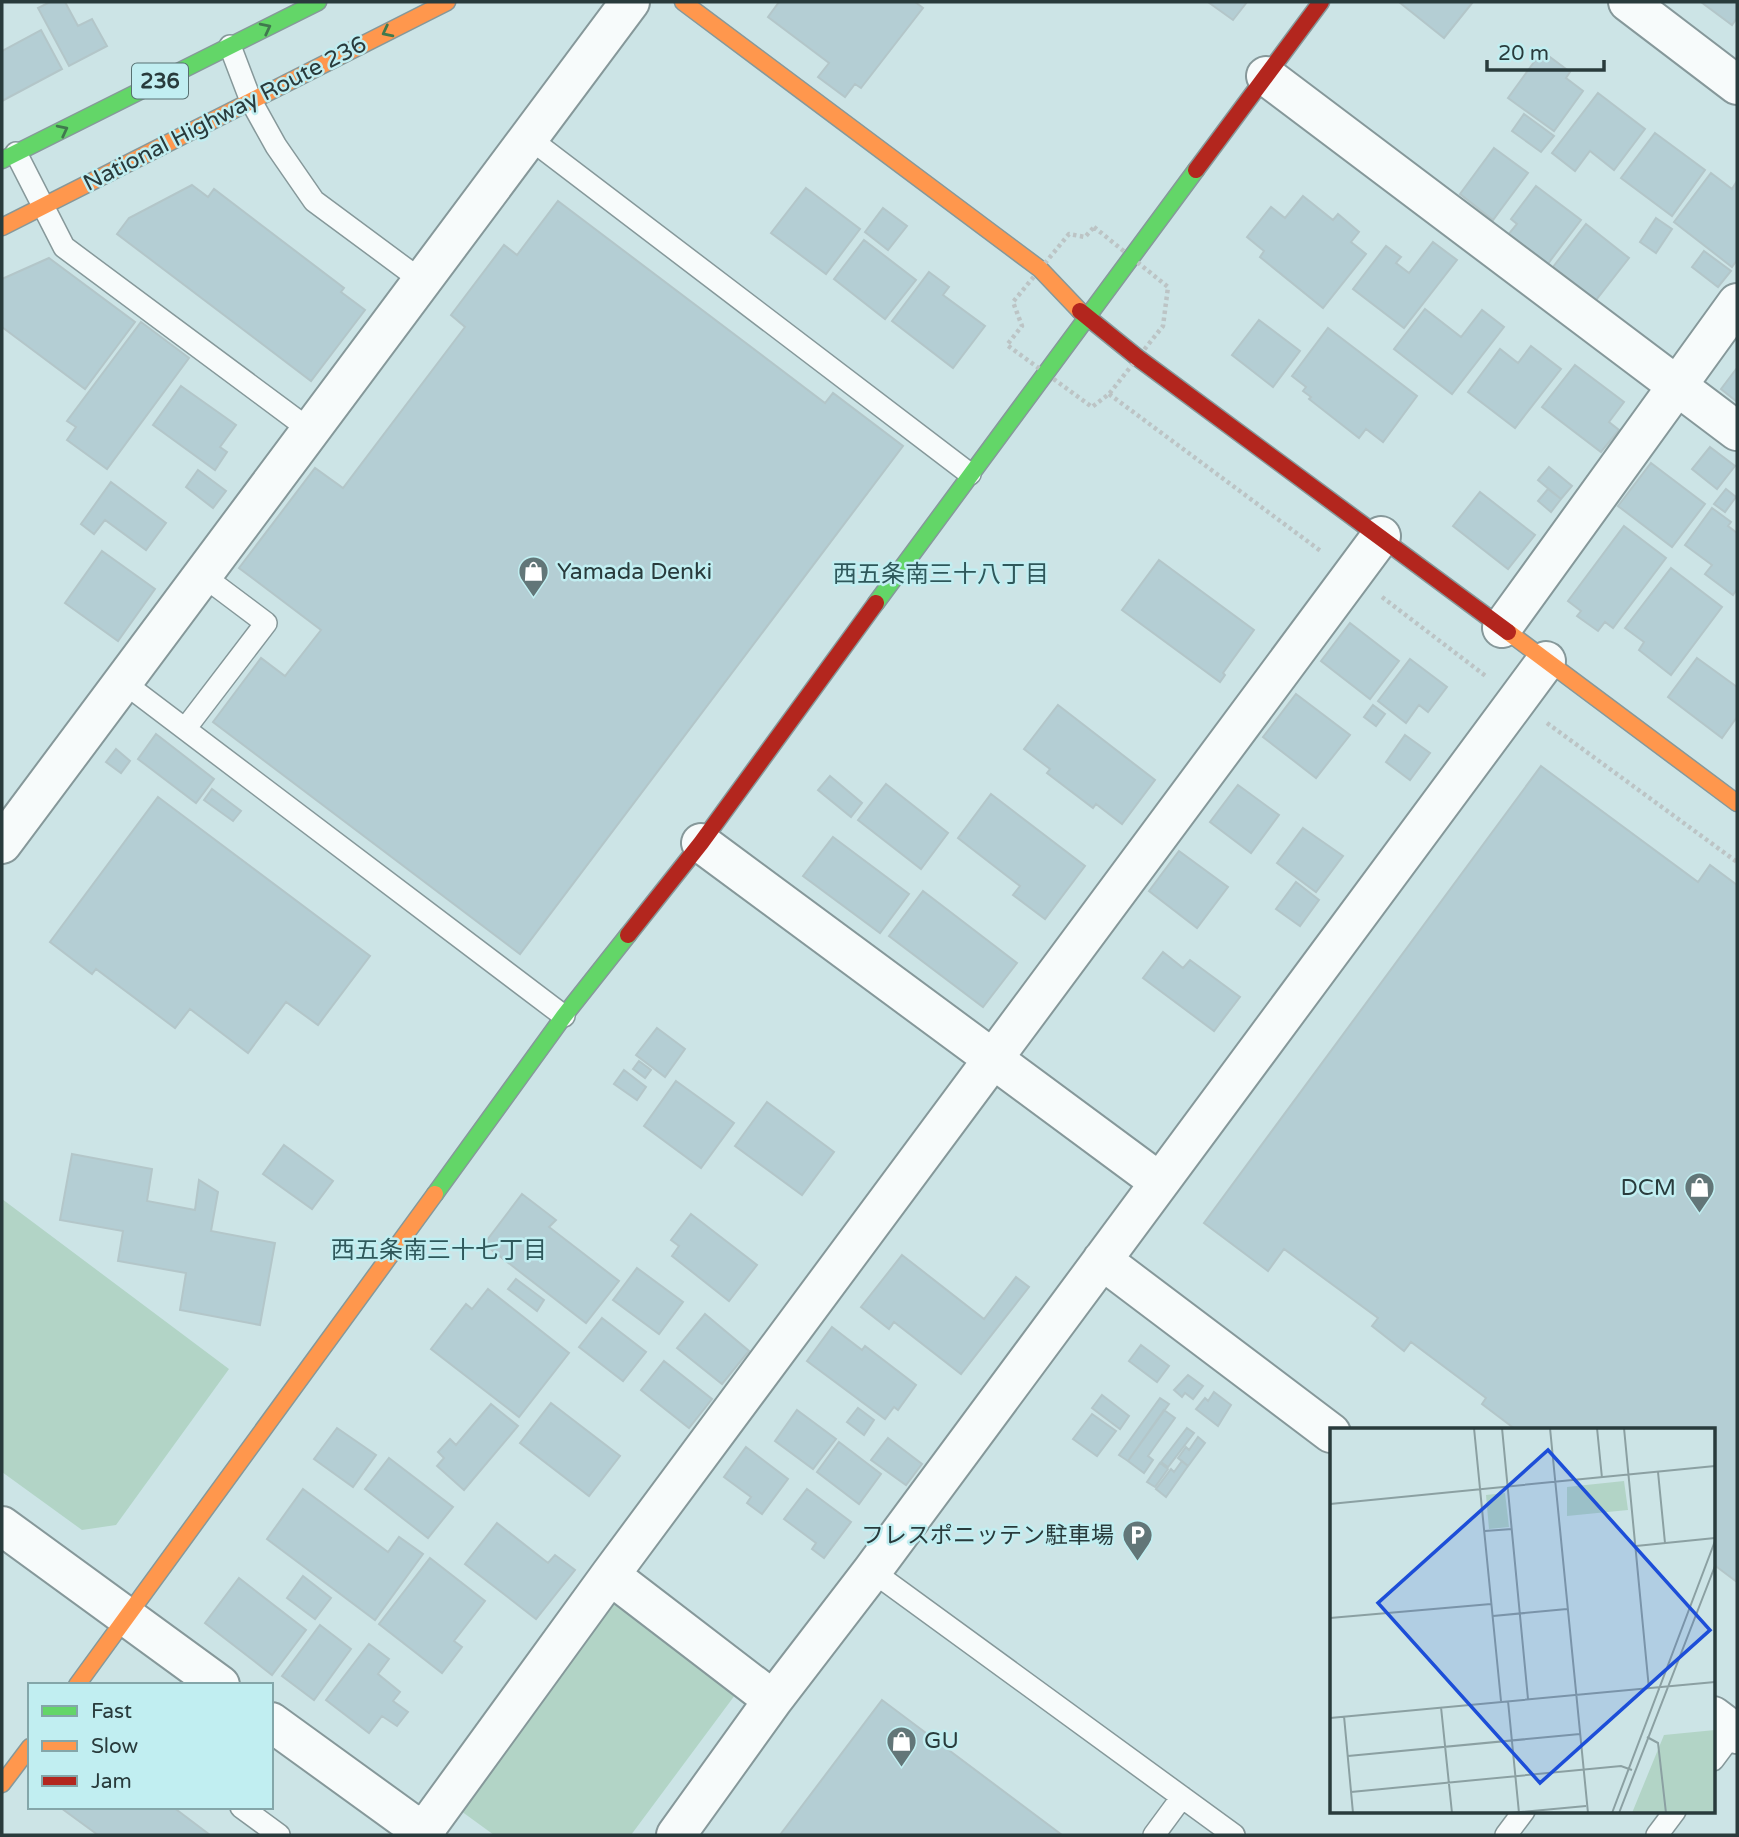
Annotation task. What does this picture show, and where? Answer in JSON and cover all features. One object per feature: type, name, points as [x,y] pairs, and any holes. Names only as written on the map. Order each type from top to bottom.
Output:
[{"type":"main road","name":"236","points":[[9,157],[318,2]]},
{"type":"main road","name":"National Highway Route 236","points":[[2,227],[447,2]]},
{"type":"main road","points":[[683,2],[1040,270],[1088,318],[1737,803]]},
{"type":"main road","points":[[78,1683],[564,1016],[701,843],[970,474],[1321,2]]},
{"type":"main road","points":[[2,1784],[28,1750]]},
{"type":"street","points":[[2,844],[630,2]]},
{"type":"street","points":[[1628,2],[1737,85]]},
{"type":"street","points":[[1266,76],[1737,431]]},
{"type":"street","points":[[1502,628],[1737,303]]},
{"type":"street","points":[[273,1723],[424,1834],[610,1575],[1381,536]]},
{"type":"street","points":[[676,1835],[773,1700],[872,1571],[1158,1181],[1546,661]]},
{"type":"street","points":[[701,843],[1158,1181]]},
{"type":"street","points":[[1102,1260],[1330,1432]]},
{"type":"street","points":[[2,1526],[217,1683]]},
{"type":"street","points":[[610,1575],[773,1700]]},
{"type":"lane","points":[[230,46],[251,101],[276,146],[314,201],[422,281]]},
{"type":"lane","points":[[529,138],[970,474]]},
{"type":"lane","points":[[9,157],[64,247],[310,430]]},
{"type":"lane","points":[[186,729],[266,623],[202,575]]},
{"type":"lane","points":[[122,682],[564,1016]]},
{"type":"lane","points":[[872,1571],[1234,1835]]},
{"type":"lane","points":[[1154,1835],[1182,1797]]},
{"type":"lane","points":[[244,1809],[279,1835]]},
{"type":"lane","points":[[1506,1835],[1523,1812]]},
{"type":"lane","points":[[1657,1835],[1674,1812]]},
{"type":"path","points":[[1110,394],[1517,701],[1737,862]]},
{"type":"green space","points":[[2,1199],[229,1369],[116,1525],[82,1530],[2,1472]]},
{"type":"green space","points":[[616,1601],[738,1691],[631,1835],[494,1835],[461,1811]]},
{"type":"building","points":[[50,2],[65,2],[78,26],[92,19],[107,46],[69,66],[38,8]]},
{"type":"building","points":[[779,2],[915,2],[923,8],[861,88],[855,84],[845,97],[818,77],[829,63],[768,17]]},
{"type":"building","points":[[1208,2],[1247,2],[1233,20]]},
{"type":"building","points":[[1399,2],[1473,2],[1444,38]]},
{"type":"building","points":[[1701,2],[1737,2],[1737,18],[1732,25]]},
{"type":"building","points":[[41,30],[62,69],[2,101],[2,51]]},
{"type":"building","points":[[1542,51],[1570,72],[1566,78],[1583,91],[1554,131],[1508,98]]},
{"type":"building","points":[[1598,93],[1645,129],[1614,170],[1590,151],[1575,171],[1552,153]]},
{"type":"building","points":[[1524,114],[1554,136],[1541,152],[1512,131]]},
{"type":"building","points":[[1655,133],[1705,170],[1672,216],[1621,178]]},
{"type":"building","points":[[1494,148],[1528,173],[1493,220],[1460,194]]},
{"type":"building","points":[[1711,173],[1732,189],[1737,181],[1737,260],[1732,267],[1674,222]]},
{"type":"building","points":[[192,185],[208,197],[214,189],[344,288],[341,292],[365,310],[311,381],[117,234],[129,218]]},
{"type":"building","points":[[1536,186],[1581,220],[1547,265],[1507,236],[1517,224],[1511,219]]},
{"type":"building","points":[[806,188],[860,229],[826,274],[771,233]]},
{"type":"building","points":[[1303,196],[1333,220],[1338,214],[1359,232],[1351,242],[1366,254],[1323,308],[1260,257],[1264,251],[1247,237],[1271,207],[1285,218]]},
{"type":"building","name":"Yamada Denki","points":[[558,201],[825,403],[833,393],[903,446],[520,954],[213,722],[261,658],[285,676],[321,630],[239,568],[315,468],[343,488],[465,327],[451,315],[504,245],[517,255]]},
{"type":"building","points":[[883,208],[907,226],[888,250],[865,232]]},
{"type":"building","points":[[1656,218],[1672,229],[1656,253],[1640,242]]},
{"type":"building","points":[[1586,224],[1629,258],[1596,300],[1553,267]]},
{"type":"building","points":[[864,240],[916,280],[885,319],[834,279]]},
{"type":"building","points":[[1433,242],[1457,260],[1404,328],[1353,289],[1386,246],[1401,257],[1396,263],[1409,273]]},
{"type":"building","points":[[1704,251],[1731,271],[1718,287],[1692,267]]},
{"type":"building","points":[[49,258],[135,322],[85,389],[2,327],[2,279]]},
{"type":"building","points":[[929,272],[949,287],[943,295],[985,326],[953,368],[892,321]]},
{"type":"building","points":[[1425,309],[1461,337],[1482,310],[1504,327],[1452,394],[1394,349]]},
{"type":"building","points":[[1259,320],[1300,351],[1273,387],[1232,355]]},
{"type":"building","points":[[141,322],[189,358],[107,469],[67,440],[76,427],[67,421]]},
{"type":"building","points":[[1328,328],[1417,396],[1383,442],[1366,429],[1359,438],[1309,399],[1311,397],[1303,391],[1306,387],[1292,376]]},
{"type":"building","points":[[1531,346],[1561,369],[1515,428],[1468,392],[1500,349],[1518,363]]},
{"type":"building","points":[[1575,365],[1624,402],[1609,422],[1619,430],[1601,452],[1542,407]]},
{"type":"building","points":[[1737,368],[1737,402],[1721,389]]},
{"type":"building","points":[[181,386],[236,425],[220,447],[227,452],[215,470],[153,425]]},
{"type":"building","points":[[1710,447],[1735,466],[1717,489],[1692,469]]},
{"type":"building","points":[[1651,463],[1705,504],[1672,547],[1618,506]]},
{"type":"building","points":[[1549,467],[1572,486],[1561,499],[1538,480]]},
{"type":"building","points":[[198,470],[226,491],[213,508],[186,487]]},
{"type":"building","points":[[111,482],[166,523],[146,550],[105,520],[94,534],[81,524]]},
{"type":"building","points":[[1548,489],[1561,499],[1551,512],[1538,501]]},
{"type":"building","points":[[1726,489],[1736,497],[1725,512],[1714,504]]},
{"type":"building","points":[[1480,492],[1535,535],[1508,569],[1453,526]]},
{"type":"building","points":[[1712,508],[1731,522],[1728,526],[1737,533],[1737,589],[1733,595],[1705,574],[1712,565],[1685,545]]},
{"type":"building","points":[[1624,526],[1666,558],[1613,628],[1605,622],[1598,631],[1577,616],[1581,611],[1568,601]]},
{"type":"building","points":[[102,551],[155,589],[118,641],[65,603]]},
{"type":"building","points":[[1159,560],[1254,630],[1223,673],[1225,675],[1220,682],[1122,610]]},
{"type":"building","points":[[1671,568],[1722,607],[1671,675],[1639,650],[1644,642],[1625,628]]},
{"type":"building","points":[[1350,623],[1399,661],[1370,699],[1321,661]]},
{"type":"building","points":[[1697,658],[1737,687],[1737,717],[1722,738],[1668,697]]},
{"type":"building","points":[[1410,659],[1447,687],[1428,712],[1419,705],[1406,723],[1378,701]]},
{"type":"building","points":[[1296,694],[1350,735],[1316,778],[1263,737]]},
{"type":"building","points":[[1058,705],[1155,780],[1122,824],[1096,804],[1093,808],[1047,773],[1050,769],[1024,749]]},
{"type":"building","points":[[1373,705],[1385,714],[1376,726],[1364,717]]},
{"type":"building","points":[[156,734],[214,779],[196,803],[138,759]]},
{"type":"building","points":[[1405,735],[1430,753],[1410,780],[1386,762]]},
{"type":"building","points":[[116,749],[130,761],[121,773],[106,762]]},
{"type":"building","points":[[1541,766],[1698,882],[1710,865],[1737,885],[1737,1582],[1714,1565],[1714,1428],[1514,1428],[1482,1404],[1486,1398],[1411,1342],[1404,1351],[1372,1326],[1378,1318],[1284,1249],[1268,1271],[1204,1223]]},
{"type":"building","points":[[830,776],[862,803],[851,817],[818,790]]},
{"type":"building","points":[[886,784],[948,833],[921,869],[858,820]]},
{"type":"building","points":[[1238,785],[1279,815],[1251,853],[1210,822]]},
{"type":"building","points":[[212,789],[241,811],[233,821],[204,800]]},
{"type":"building","points":[[991,794],[1085,866],[1045,919],[1013,895],[1020,886],[958,838]]},
{"type":"building","points":[[158,797],[370,956],[318,1025],[286,1002],[248,1053],[190,1009],[175,1028],[96,969],[92,974],[50,942]]},
{"type":"building","points":[[1303,828],[1343,856],[1316,892],[1277,863]]},
{"type":"building","points":[[833,837],[909,894],[880,933],[803,876]]},
{"type":"building","points":[[1179,851],[1228,887],[1197,928],[1149,891]]},
{"type":"building","points":[[1296,882],[1319,900],[1300,926],[1276,909]]},
{"type":"building","points":[[923,891],[1017,963],[983,1007],[889,936]]},
{"type":"building","points":[[1163,952],[1183,968],[1190,960],[1240,997],[1214,1031],[1143,978]]},
{"type":"building","points":[[657,1028],[685,1049],[665,1077],[636,1055]]},
{"type":"building","points":[[639,1061],[651,1070],[645,1078],[633,1069]]},
{"type":"building","points":[[624,1070],[646,1087],[637,1100],[614,1084]]},
{"type":"building","points":[[676,1081],[734,1123],[701,1168],[644,1126]]},
{"type":"building","points":[[767,1102],[834,1152],[802,1195],[735,1146]]},
{"type":"building","points":[[284,1145],[333,1181],[312,1209],[263,1174]]},
{"type":"building","points":[[72,1154],[152,1169],[147,1201],[195,1210],[199,1180],[218,1192],[211,1231],[275,1243],[260,1325],[180,1310],[186,1273],[118,1261],[123,1231],[60,1220]]},
{"type":"building","points":[[522,1194],[556,1220],[549,1227],[619,1281],[586,1323],[484,1244]]},
{"type":"building","points":[[691,1214],[757,1265],[729,1301],[672,1256],[679,1246],[671,1240]]},
{"type":"building","points":[[902,1255],[984,1319],[1016,1277],[1029,1287],[961,1374],[894,1322],[889,1329],[861,1307]]},
{"type":"building","points":[[637,1268],[683,1302],[659,1334],[613,1300]]},
{"type":"building","points":[[516,1279],[544,1300],[537,1311],[508,1289]]},
{"type":"building","points":[[488,1289],[569,1353],[519,1417],[431,1349],[466,1304],[472,1309]]},
{"type":"building","points":[[705,1314],[749,1351],[722,1384],[677,1348]]},
{"type":"building","points":[[602,1318],[646,1352],[623,1381],[579,1347]]},
{"type":"building","points":[[832,1327],[862,1350],[865,1346],[916,1385],[898,1410],[894,1407],[885,1419],[807,1361]]},
{"type":"building","points":[[1141,1345],[1169,1366],[1157,1382],[1129,1361]]},
{"type":"building","points":[[664,1361],[712,1399],[689,1428],[641,1390]]},
{"type":"building","points":[[1188,1375],[1203,1386],[1193,1399],[1185,1393],[1182,1397],[1174,1390]]},
{"type":"building","points":[[1214,1392],[1231,1405],[1218,1426],[1196,1409],[1205,1398],[1208,1401]]},
{"type":"building","points":[[1102,1395],[1129,1416],[1120,1429],[1092,1408]]},
{"type":"building","points":[[1160,1398],[1169,1404],[1128,1461],[1119,1455]]},
{"type":"building","points":[[551,1403],[620,1456],[589,1496],[520,1443]]},
{"type":"building","points":[[491,1404],[518,1426],[464,1490],[437,1466],[444,1458],[438,1452],[450,1439],[456,1445]]},
{"type":"building","points":[[858,1408],[874,1420],[864,1435],[847,1422]]},
{"type":"building","points":[[797,1410],[836,1439],[813,1469],[775,1441]]},
{"type":"building","points":[[1164,1410],[1175,1418],[1148,1456],[1153,1460],[1144,1473],[1128,1461]]},
{"type":"building","points":[[1092,1414],[1116,1431],[1097,1456],[1073,1439]]},
{"type":"building","points":[[337,1428],[376,1455],[353,1487],[314,1459]]},
{"type":"building","points":[[1187,1428],[1194,1433],[1168,1467],[1161,1462]]},
{"type":"building","points":[[1198,1437],[1205,1443],[1188,1466],[1178,1458],[1186,1447],[1189,1450]]},
{"type":"building","points":[[888,1438],[922,1464],[906,1485],[871,1460]]},
{"type":"building","points":[[839,1442],[881,1474],[859,1504],[817,1472]]},
{"type":"building","points":[[746,1447],[788,1479],[762,1514],[747,1503],[751,1497],[724,1477]]},
{"type":"building","points":[[389,1458],[453,1507],[428,1538],[365,1489]]},
{"type":"building","points":[[1182,1461],[1188,1466],[1166,1497],[1156,1489],[1171,1469],[1174,1472]]},
{"type":"building","points":[[1160,1463],[1168,1469],[1155,1487],[1147,1482]]},
{"type":"building","points":[[303,1489],[388,1552],[399,1537],[423,1554],[375,1620],[267,1539]]},
{"type":"building","points":[[807,1489],[851,1522],[824,1558],[812,1549],[816,1543],[784,1519]]},
{"type":"building","points":[[497,1523],[548,1563],[555,1555],[575,1570],[536,1619],[465,1564]]},
{"type":"building","points":[[430,1558],[485,1601],[454,1641],[462,1647],[442,1673],[379,1624]]},
{"type":"building","points":[[303,1576],[331,1598],[315,1619],[287,1598]]},
{"type":"building","points":[[239,1578],[306,1630],[272,1675],[205,1623]]},
{"type":"building","points":[[320,1625],[351,1649],[314,1700],[282,1676]]},
{"type":"building","points":[[369,1644],[389,1659],[378,1674],[400,1692],[393,1701],[408,1712],[397,1726],[382,1716],[369,1733],[326,1700]]},
{"type":"building","name":"GU","points":[[882,1700],[1062,1835],[780,1835]]},
{"type":"building","points":[[62,1809],[176,1809],[210,1835],[98,1835]]},
{"type":"traffic: fast","points":[[2,160],[318,2]]},
{"type":"traffic: fast","points":[[876,603],[1196,170]]},
{"type":"traffic: fast","points":[[435,1194],[564,1016],[628,935]]},
{"type":"traffic: slow","points":[[2,227],[447,2]]},
{"type":"traffic: slow","points":[[683,2],[1040,269],[1080,311]]},
{"type":"traffic: slow","points":[[1508,632],[1737,803]]},
{"type":"traffic: slow","points":[[78,1683],[435,1194]]},
{"type":"traffic: slow","points":[[2,1784],[28,1750]]},
{"type":"traffic: jam","points":[[1196,170],[1321,2]]},
{"type":"traffic: jam","points":[[1080,311],[1138,358],[1508,632]]},
{"type":"traffic: jam","points":[[628,935],[701,843],[876,603]]},
{"type":"place","name":"Yamada Denki","points":[[534,599]]},
{"type":"place","name":"DCM","points":[[1699,1215]]},
{"type":"place","name":"フレスポニッテン駐車場","points":[[1137,1563]]},
{"type":"place","name":"GU","points":[[901,1768]]},
{"type":"district","name":"西五条南三十八丁目","points":[[941,574]]},
{"type":"district","name":"西五条南三十七丁目","points":[[439,1250]]}]
